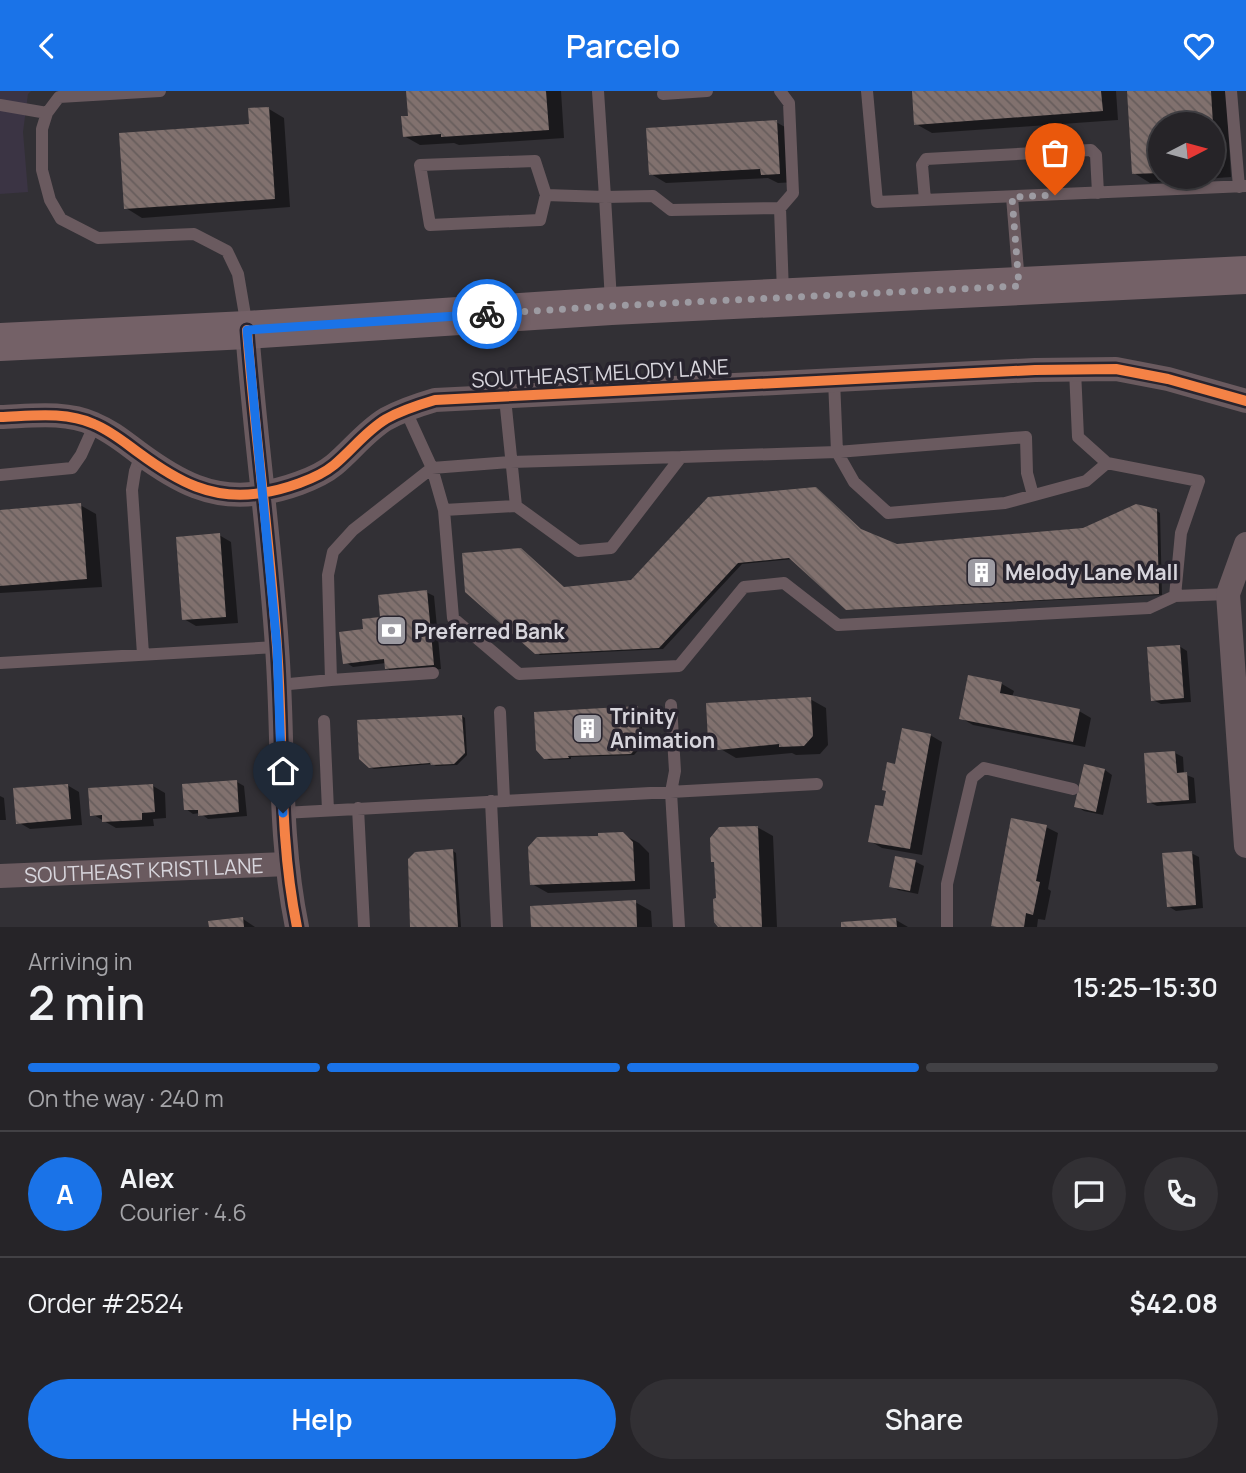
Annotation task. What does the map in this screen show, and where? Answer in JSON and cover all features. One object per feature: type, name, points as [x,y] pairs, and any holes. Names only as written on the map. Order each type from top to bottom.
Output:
[{"type":"main road","points":[[0,342],[247,330],[611,306],[1246,275]]},
{"type":"street","points":[[247,330],[277,647],[287,864],[297,927]]},
{"type":"street","name":"SOUTHEAST MELODY LANE","points":[[0,418],[75,417],[116,435],[192,487],[222,495],[262,493],[313,478],[335,465],[358,441],[384,420],[405,409],[435,400],[1116,369],[1246,401]]},
{"type":"street","points":[[1246,544],[1228,594],[1246,846]]},
{"type":"street","name":"SOUTHEAST KRISTI LANE","points":[[0,876],[287,864]]},
{"type":"lane","points":[[160,91],[58,94],[47,113],[42,129],[43,170],[50,201],[61,219],[98,238],[194,234],[227,251],[238,274],[247,330]]},
{"type":"lane","points":[[598,91],[611,306]]},
{"type":"lane","points":[[663,94],[707,91]]},
{"type":"lane","points":[[780,91],[789,103],[793,193],[780,208],[783,297]]},
{"type":"lane","points":[[867,91],[877,202],[1242,187],[1231,91]]},
{"type":"lane","points":[[0,105],[47,113]]},
{"type":"lane","points":[[925,200],[922,165],[926,159],[1091,150],[1096,155],[1098,193]]},
{"type":"lane","points":[[535,161],[546,195],[540,220],[430,225],[420,165],[535,161]]},
{"type":"lane","points":[[546,195],[653,196],[671,210],[780,208]]},
{"type":"lane","points":[[1012,197],[1019,286]]},
{"type":"lane","points":[[1075,370],[1078,437],[1107,463],[1199,481],[1181,533],[1175,596]]},
{"type":"lane","points":[[834,380],[837,452],[854,482],[888,513],[1005,503],[1086,481],[1107,463]]},
{"type":"lane","points":[[505,398],[516,506]]},
{"type":"lane","points":[[405,409],[432,468],[444,510],[453,618],[519,674],[679,666],[744,587],[784,583],[838,625],[1149,608],[1175,596],[1228,594]]},
{"type":"lane","points":[[0,475],[72,468],[95,424]]},
{"type":"lane","points":[[331,680],[328,575],[333,552],[353,530],[432,468],[837,452],[1026,437],[1027,473],[1033,495]]},
{"type":"lane","points":[[141,454],[132,490],[143,654]]},
{"type":"lane","points":[[444,510],[516,506],[578,551],[611,548],[681,457]]},
{"type":"lane","points":[[0,663],[277,647]]},
{"type":"lane","points":[[279,685],[433,673]]},
{"type":"lane","points":[[671,705],[675,772],[671,792],[679,927]]},
{"type":"lane","points":[[497,927],[500,712]]},
{"type":"lane","points":[[324,721],[328,810]]},
{"type":"lane","points":[[947,927],[947,884],[971,778],[984,768],[1073,789]]},
{"type":"lane","points":[[283,813],[817,784]]},
{"type":"lane","points":[[358,808],[364,927]]},
{"type":"shaded area","points":[[0,91],[31,91],[28,94],[23,132],[28,192],[0,194]]},
{"type":"building","points":[[406,91],[546,91],[549,130],[403,137],[401,116],[408,116]]},
{"type":"building","points":[[912,91],[1101,91],[1103,111],[914,125]]},
{"type":"building","points":[[1127,91],[1211,91],[1212,112],[1148,112],[1148,173],[1132,174]]},
{"type":"building","points":[[269,107],[275,199],[124,209],[119,133],[249,124],[248,108]]},
{"type":"building","points":[[777,120],[780,174],[761,175],[760,169],[649,175],[646,128]]},
{"type":"building","name":"Melody Lane Mall","points":[[816,487],[861,529],[897,544],[1083,528],[1136,504],[1157,509],[1159,594],[846,610],[789,558],[738,563],[659,648],[535,654],[465,592],[462,553],[521,548],[564,587],[631,580],[708,497]]},
{"type":"building","points":[[81,503],[87,579],[0,586],[0,510]]},
{"type":"building","points":[[220,533],[226,617],[182,620],[176,537]]},
{"type":"building","name":"Preferred Bank","points":[[427,590],[434,665],[385,669],[384,659],[343,664],[339,632],[363,629],[362,619],[380,617],[378,595]]},
{"type":"building","points":[[1180,645],[1184,698],[1151,701],[1147,647]]},
{"type":"building","points":[[968,675],[1002,682],[1000,693],[1080,709],[1073,742],[959,719]]},
{"type":"building","points":[[811,697],[813,736],[804,746],[779,747],[779,744],[718,750],[708,741],[706,703]]},
{"type":"building","name":"Trinity Animation","points":[[638,706],[640,743],[631,754],[544,759],[536,750],[534,712]]},
{"type":"building","points":[[462,715],[465,753],[454,764],[430,763],[369,768],[359,759],[357,720]]},
{"type":"building","points":[[902,728],[931,734],[910,849],[868,842],[875,805],[883,806],[886,791],[882,790],[887,762],[895,764]]},
{"type":"building","points":[[1175,751],[1177,773],[1187,772],[1189,800],[1147,803],[1144,753]]},
{"type":"building","points":[[1084,764],[1105,769],[1096,812],[1074,807]]},
{"type":"building","points":[[237,780],[239,812],[198,816],[198,810],[184,810],[182,784]]},
{"type":"building","points":[[68,784],[71,819],[16,824],[13,788]]},
{"type":"building","points":[[153,784],[155,812],[142,813],[142,820],[102,822],[102,815],[90,816],[88,788]]},
{"type":"building","points":[[1011,818],[1047,825],[1036,881],[1040,882],[1033,915],[1026,913],[1024,927],[997,927],[991,926]]},
{"type":"building","points":[[758,826],[762,927],[718,927],[714,922],[713,899],[716,898],[710,838],[719,827]]},
{"type":"building","points":[[623,832],[633,842],[635,881],[530,885],[528,847],[537,837],[598,836],[598,833]]},
{"type":"building","points":[[453,849],[458,927],[410,927],[408,859],[415,852]]},
{"type":"building","points":[[1192,851],[1196,905],[1167,907],[1162,853]]},
{"type":"building","points":[[895,856],[916,860],[910,891],[889,887]]},
{"type":"building","points":[[636,900],[637,927],[531,927],[530,906]]},
{"type":"building","points":[[243,917],[244,927],[209,927],[208,921]]},
{"type":"building","points":[[896,918],[897,927],[841,927],[841,922]]},
{"type":"cycle path","points":[[247,330],[274,607],[287,858],[297,927]]},
{"type":"cycle path","points":[[0,417],[48,415],[83,420],[112,433],[181,480],[211,491],[243,495],[279,489],[319,475],[386,419],[435,400],[1035,370],[1116,369],[1168,379],[1246,401]]},
{"type":"way so far","points":[[487,314],[1019,286],[1012,197],[1055,195]]},
{"type":"place","name":"Melody Lane Mall","points":[[982,572]]},
{"type":"place","name":"Preferred Bank","points":[[391,631]]},
{"type":"place","name":"Trinity Animation","points":[[587,728]]},
{"type":"route","points":[[283,813],[277,647],[247,330],[487,314]]}]
